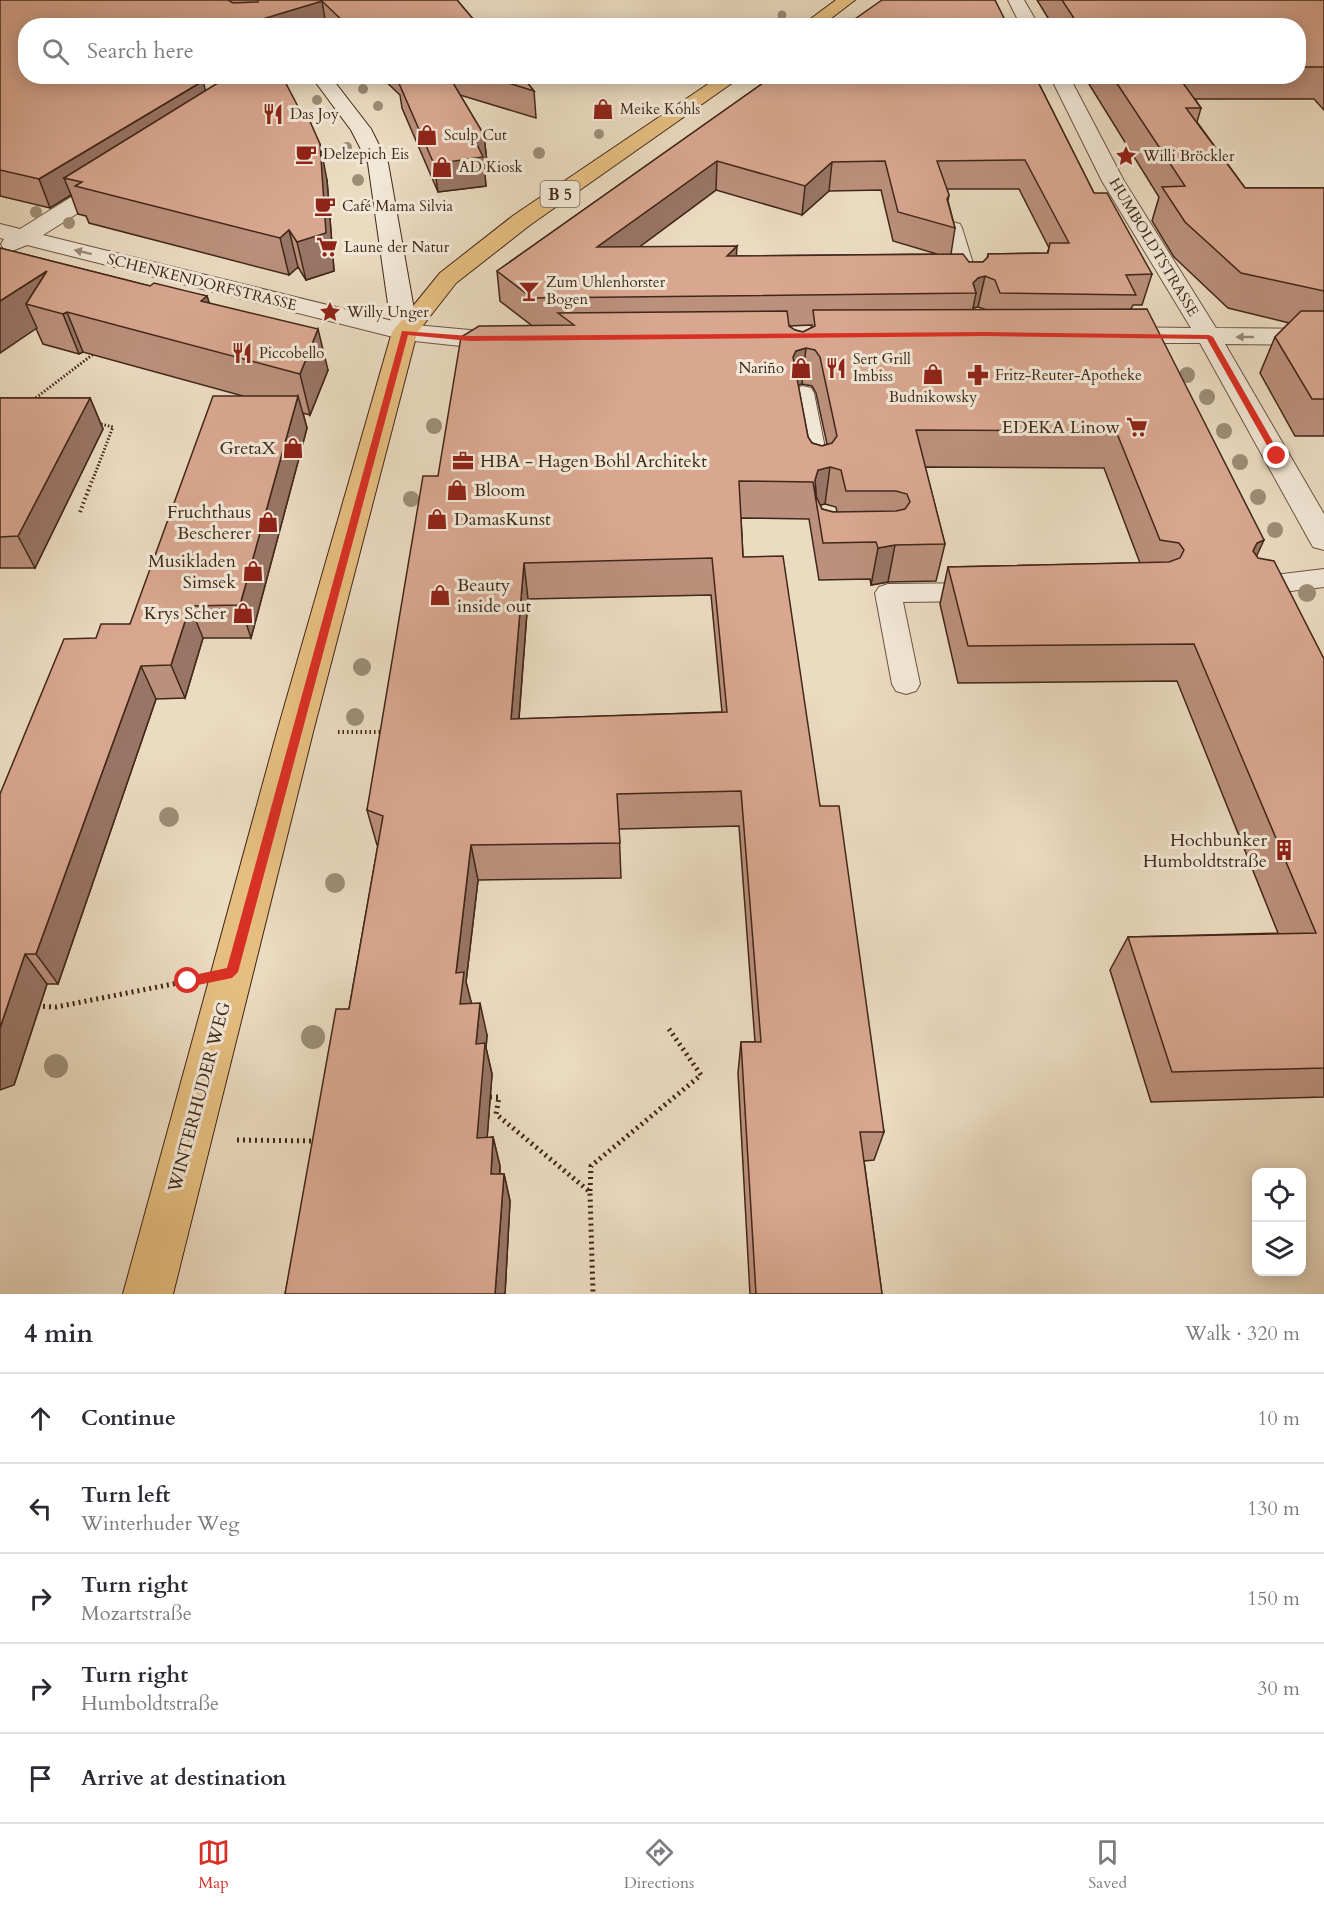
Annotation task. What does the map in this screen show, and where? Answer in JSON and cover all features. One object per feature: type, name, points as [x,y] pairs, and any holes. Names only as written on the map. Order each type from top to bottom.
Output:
[{"type":"main road","points":[[821,18],[847,0]]},
{"type":"main road","name":"B 5","points":[[405,332],[448,278],[522,220],[721,84]]},
{"type":"main road","name":"WINTERHUDER WEG","points":[[148,1294],[296,732],[405,332]]},
{"type":"street","points":[[1016,0],[1026,18]]},
{"type":"street","name":"WINTERHUDER WEG","points":[[326,84],[361,129],[378,163],[405,332]]},
{"type":"street","name":"HUMBOLDTSTRASSE","points":[[1063,84],[1113,181],[1209,337],[1324,540]]},
{"type":"street","points":[[0,252],[132,169]]},
{"type":"street","name":"SCHENKENDORFSTRASSE","points":[[0,231],[405,332],[470,339],[529,338]]},
{"type":"street","points":[[1091,334],[1324,337]]},
{"type":"lane","points":[[953,228],[970,286]]},
{"type":"lane","points":[[803,393],[818,473]]},
{"type":"lane","points":[[1250,587],[1324,578]]},
{"type":"lane","points":[[906,684],[888,594],[1004,591]]},
{"type":"path","points":[[26,406],[98,350]]},
{"type":"path","points":[[80,512],[113,427],[91,422]]},
{"type":"path","points":[[296,732],[393,732]]},
{"type":"path","points":[[34,1006],[56,1007],[232,972]]},
{"type":"path","points":[[593,1294],[591,1166],[701,1075],[669,1029]]},
{"type":"path","points":[[490,1096],[500,1097],[496,1113],[590,1191]]},
{"type":"path","points":[[189,1139],[320,1141]]},
{"type":"building","points":[[0,0],[228,0],[233,3],[258,2],[258,0],[457,0],[472,18],[340,18],[322,1],[266,18],[18,18],[18,84],[198,84],[39,179],[0,170]]},
{"type":"building","points":[[882,0],[995,0],[1004,18],[856,18]]},
{"type":"building","points":[[1062,0],[1324,0],[1324,67],[1306,67],[1306,18],[1074,18]]},
{"type":"building","points":[[216,84],[286,84],[304,118],[308,117],[320,144],[326,233],[297,242],[289,230],[280,238],[75,186],[82,182],[64,178]]},
{"type":"building","points":[[399,84],[454,84],[484,135],[475,140],[483,157],[434,164]]},
{"type":"building","points":[[512,84],[528,84],[534,91]]},
{"type":"building","points":[[762,84],[1039,84],[1094,193],[1107,193],[1152,274],[1126,275],[1136,295],[1000,293],[995,280],[985,276],[973,283],[976,293],[532,298],[497,271]],"holes":[[[1025,160],[1069,243],[1050,243],[1048,253],[988,254],[983,262],[969,262],[963,254],[727,256],[737,246],[597,247],[717,161],[805,186],[832,162],[885,161],[898,212],[955,228],[947,199],[949,195],[937,161]]]},
{"type":"building","points":[[1117,84],[1184,84],[1201,108],[1186,108],[1245,188],[1324,188],[1324,291],[1241,273],[1185,222],[1162,187],[1185,186]]},
{"type":"building","points":[[0,248],[150,286],[154,283],[207,296],[201,301],[318,329],[300,374],[67,312],[63,314],[26,304],[47,271],[0,301]]},
{"type":"building","points":[[1147,309],[1264,540],[1257,543],[1253,551],[1258,558],[1274,561],[1324,659],[1324,1068],[1172,1072],[1128,937],[1316,933],[1194,644],[968,646],[948,567],[1169,562],[1180,558],[1184,550],[1179,543],[1160,540],[1116,431],[916,430],[945,544],[895,545],[878,548],[876,542],[823,543],[813,482],[739,481],[743,557],[783,556],[820,806],[839,806],[884,1132],[860,1132],[882,1294],[756,1294],[741,1042],[761,1042],[741,791],[617,794],[620,843],[471,845],[456,973],[464,972],[460,1004],[480,1003],[476,1044],[485,1043],[477,1138],[493,1137],[491,1174],[504,1174],[495,1294],[285,1294],[336,1009],[349,1009],[383,816],[367,810],[423,476],[438,476],[461,337],[479,326],[574,325],[558,313],[787,311],[789,326],[803,332],[815,326],[813,310]],"holes":[[[806,348],[815,350],[820,357],[837,436],[832,443],[822,446],[812,443],[808,437],[793,357],[796,351]],[[830,467],[841,470],[846,491],[896,491],[907,494],[910,502],[905,509],[896,511],[833,512],[822,509],[816,496],[815,480],[818,470]],[[712,558],[727,712],[511,719],[524,563]]]},
{"type":"building","points":[[1301,311],[1324,311],[1324,399],[1312,399],[1275,337]]},
{"type":"building","points":[[213,396],[298,396],[240,605],[190,606],[171,665],[141,666],[36,954],[25,954],[0,1028],[0,794],[64,639],[96,638],[101,624],[130,624]]},
{"type":"building","points":[[0,398],[90,398],[18,536],[0,537]]},
{"type":"place","name":"Meike Kohls","points":[[603,109]]},
{"type":"place","name":"Das Joy","points":[[273,114]]},
{"type":"place","name":"Sculp Cut","points":[[427,135]]},
{"type":"place","name":"Delzepich Eis","points":[[306,154]]},
{"type":"place","name":"Willi Bröckler","points":[[1126,156]]},
{"type":"place","name":"AD Kiosk","points":[[442,167]]},
{"type":"place","name":"Café Mama Silvia","points":[[325,206]]},
{"type":"place","name":"Laune der Natur","points":[[327,247]]},
{"type":"place","name":"Zum Uhlenhorster Bogen","points":[[529,291]]},
{"type":"place","name":"Willy Unger","points":[[330,312]]},
{"type":"place","name":"Piccobello","points":[[242,353]]},
{"type":"place","name":"Nariño","points":[[801,368]]},
{"type":"place","name":"Sert Grill Imbiss","points":[[836,368]]},
{"type":"place","name":"Budnikowsky","points":[[933,374]]},
{"type":"place","name":"Fritz-Reuter-Apotheke","points":[[978,375]]},
{"type":"place","name":"EDEKA Linow","points":[[1137,427]]},
{"type":"place","name":"GretaX","points":[[293,448]]},
{"type":"place","name":"HBA - Hagen Bohl Architekt","points":[[463,461]]},
{"type":"place","name":"Bloom","points":[[457,490]]},
{"type":"place","name":"DamasKunst","points":[[437,519]]},
{"type":"place","name":"Fruchthaus Bescherer","points":[[268,522]]},
{"type":"place","name":"Musikladen Simsek","points":[[253,571]]},
{"type":"place","name":"Beauty inside out","points":[[440,595]]},
{"type":"place","name":"Krys Scher","points":[[243,613]]},
{"type":"place","name":"Hochbunker Humboldtstraße","points":[[1284,850]]},
{"type":"route","points":[[188,981],[232,972],[405,332],[470,339],[985,334],[1209,337],[1277,456]]}]
